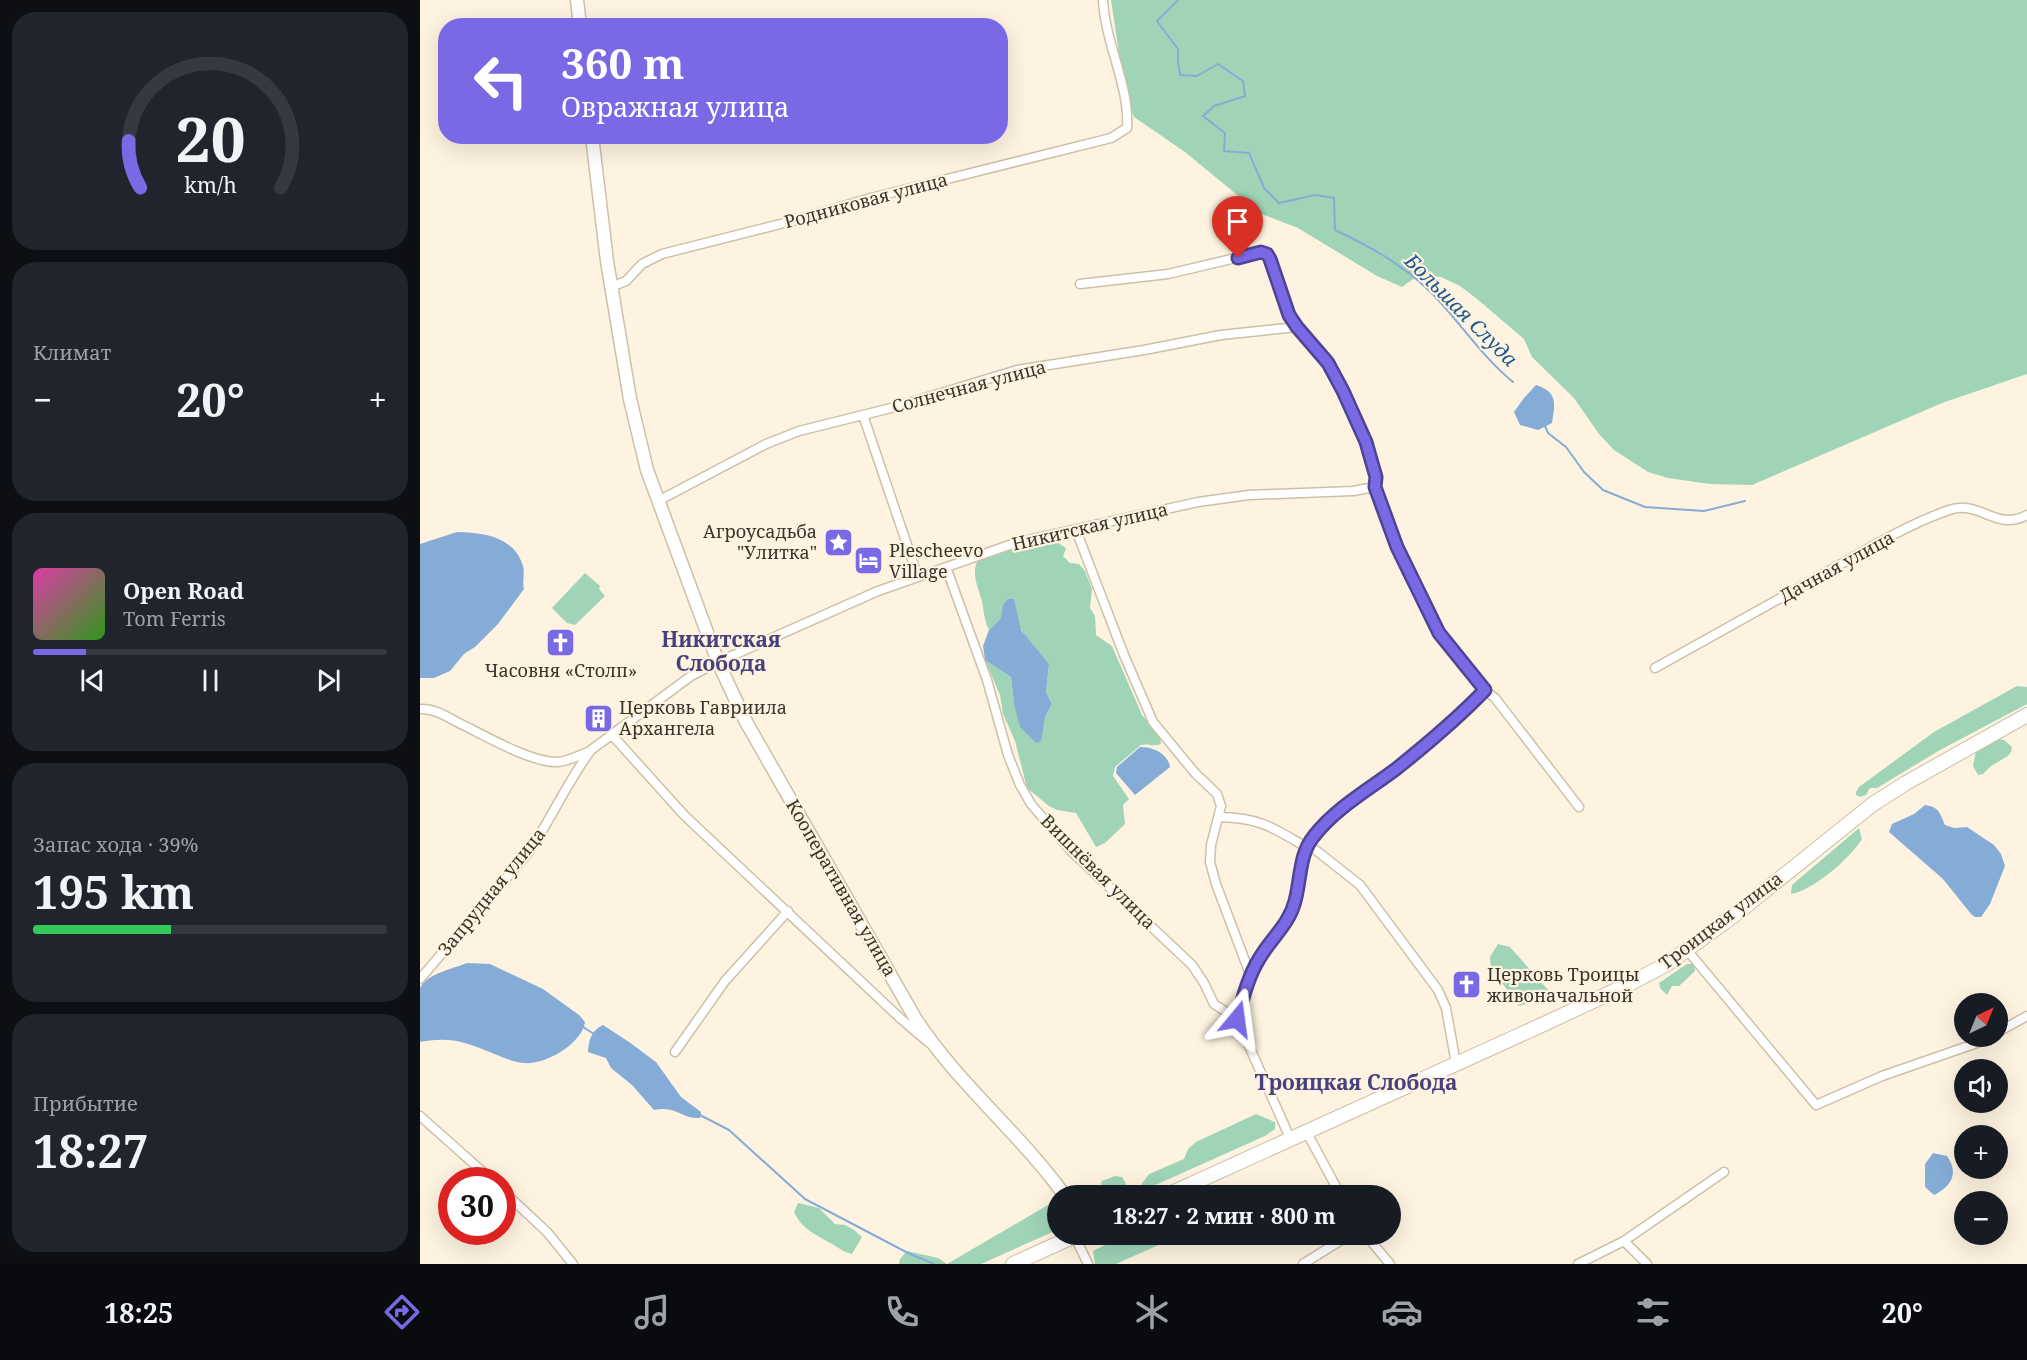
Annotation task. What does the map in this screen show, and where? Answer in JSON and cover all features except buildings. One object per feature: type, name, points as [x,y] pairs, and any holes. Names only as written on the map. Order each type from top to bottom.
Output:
[{"type":"main road","name":"Троицкая улица","points":[[1189,1185],[1627,985],[1667,964],[1737,913],[1873,804],[2027,714]]},
{"type":"main road","points":[[1013,1264],[1056,1245]]},
{"type":"street","points":[[577,0],[579,18]]},
{"type":"street","name":"Родниковая улица","points":[[611,287],[626,281],[642,264],[662,254],[786,223],[867,199],[1111,138],[1127,128],[1128,112],[1104,19],[1103,0]]},
{"type":"street","name":"Кооперативная улица","points":[[593,144],[611,287],[638,439],[658,501],[718,662],[745,720],[933,1046],[990,1111],[1029,1150],[1056,1185]]},
{"type":"street","points":[[1080,284],[1168,274],[1261,252],[1267,254],[1289,315],[1328,363],[1343,391],[1366,442],[1376,477],[1375,487],[1397,547],[1439,633],[1485,690],[1495,698],[1579,807]]},
{"type":"street","name":"Солнечная улица","points":[[658,501],[766,444],[799,431],[863,415],[1017,370],[1221,335],[1297,327]]},
{"type":"street","points":[[863,415],[918,576]]},
{"type":"street","name":"Никитская улица","points":[[718,662],[878,591],[1018,542],[1198,502],[1249,495],[1353,491],[1375,487]]},
{"type":"street","name":"Дачная улица","points":[[1655,668],[1887,538],[1941,513],[1963,507],[1980,510],[2006,521],[2013,521],[2027,515]]},
{"type":"street","points":[[1076,530],[1124,655],[1153,722],[1195,773],[1217,794],[1221,806],[1220,817],[1211,845],[1210,861],[1219,893],[1250,974]]},
{"type":"street","name":"Вишнёвая улица","points":[[946,567],[987,680],[1008,755],[1020,785],[1031,804],[1072,852],[1192,965],[1214,1004],[1237,1019]]},
{"type":"street","name":"Запрудная улица","points":[[420,979],[528,853],[542,834],[591,750],[691,676],[718,662]]},
{"type":"street","points":[[1290,1138],[1237,1019],[1250,974],[1290,917],[1296,900],[1307,845],[1323,825],[1397,768],[1485,690]]},
{"type":"street","points":[[420,709],[442,714],[491,739],[543,761],[566,760],[591,750]]},
{"type":"street","points":[[612,735],[684,815],[901,1019],[933,1046]]},
{"type":"street","points":[[1220,817],[1245,818],[1276,829],[1307,845],[1360,885],[1437,988],[1446,1008],[1456,1064]]},
{"type":"street","points":[[675,1052],[725,981],[788,911]]},
{"type":"street","points":[[1687,950],[1816,1106],[1881,1077],[1966,1047]]},
{"type":"street","points":[[2008,1026],[2027,1016]]},
{"type":"street","points":[[420,1116],[477,1167]]},
{"type":"street","points":[[1306,1131],[1335,1185]]},
{"type":"street","points":[[1578,1264],[1624,1242],[1724,1172]]},
{"type":"street","points":[[516,1203],[547,1232],[573,1264]]},
{"type":"street","points":[[1624,1242],[1647,1264]]},
{"type":"street","points":[[1081,1245],[1088,1264]]},
{"type":"street","points":[[1303,1264],[1333,1245]]},
{"type":"street","points":[[1374,1245],[1388,1263]]},
{"type":"green space","points":[[1111,0],[2027,0],[2027,374],[1942,403],[1752,485],[1710,484],[1668,478],[1648,472],[1614,450],[1599,434],[1574,398],[1532,357],[1524,339],[1460,286],[1441,277],[1419,275],[1402,287],[1377,276],[1298,228],[1259,213],[1185,152],[1134,117],[1119,53]]},
{"type":"green space","points":[[1039,541],[1058,543],[1066,548],[1063,556],[1070,563],[1079,564],[1085,571],[1092,589],[1090,608],[1095,616],[1096,635],[1112,646],[1142,715],[1160,737],[1161,744],[1141,745],[1115,767],[1113,776],[1129,799],[1123,805],[1125,824],[1105,843],[1096,847],[1076,813],[1057,810],[1049,806],[1027,788],[1015,741],[1003,714],[1000,695],[985,660],[1011,677],[1014,704],[1045,717],[1052,704],[1046,692],[1049,664],[1032,646],[1019,626],[1001,618],[989,630],[975,574],[979,558]]},
{"type":"green space","points":[[585,573],[600,586],[599,589],[605,596],[575,625],[567,623],[552,608]]},
{"type":"green space","points":[[2017,686],[2027,687],[2027,704],[1940,750],[1877,788],[1870,788],[1866,795],[1860,797],[1856,795],[1859,787],[1934,732]]},
{"type":"green space","points":[[1999,739],[2012,747],[2011,752],[1983,774],[1978,775],[1973,766],[1976,751]]},
{"type":"green space","points":[[1859,828],[1862,839],[1840,864],[1810,887],[1791,894],[1792,885]]},
{"type":"green space","points":[[1498,944],[1510,947],[1548,990],[1544,999],[1519,1006],[1491,968],[1490,957]]},
{"type":"green space","points":[[1687,964],[1694,964],[1695,971],[1679,986],[1672,986],[1667,995],[1660,988],[1659,983]]},
{"type":"green space","points":[[1256,1114],[1275,1122],[1275,1129],[1265,1136],[1155,1185],[1141,1185],[1149,1174],[1184,1159],[1188,1149],[1196,1142]]},
{"type":"green space","points":[[1115,1176],[1122,1177],[1126,1185],[1101,1185],[1102,1181]]},
{"type":"green space","points":[[798,1203],[819,1208],[835,1224],[845,1225],[862,1237],[852,1254],[805,1227],[794,1212]]},
{"type":"green space","points":[[1047,1206],[1047,1234],[981,1264],[947,1264]]},
{"type":"green space","points":[[1105,1245],[1159,1245],[1116,1264],[1095,1264],[1093,1251]]},
{"type":"green space","points":[[907,1251],[938,1258],[947,1264],[899,1264]]},
{"type":"water","points":[[1536,385],[1552,395],[1554,404],[1552,423],[1538,430],[1520,425],[1514,412]]},
{"type":"water","points":[[457,532],[487,535],[513,548],[523,566],[524,589],[498,624],[475,647],[464,654],[450,671],[434,678],[420,678],[420,544]]},
{"type":"water","points":[[1008,599],[1014,599],[1021,630],[1049,664],[1046,692],[1052,704],[1045,717],[1041,741],[1036,743],[1020,727],[1014,704],[1011,677],[985,660],[983,646],[989,630],[1001,618],[1003,605]]},
{"type":"water","points":[[1140,747],[1160,752],[1169,762],[1170,767],[1135,795],[1116,773],[1117,767]]},
{"type":"water","points":[[1925,805],[1938,811],[1945,825],[1954,828],[1967,827],[1994,845],[2001,854],[2005,866],[1990,904],[1981,917],[1971,914],[1943,879],[1889,832],[1892,824],[1914,814]]},
{"type":"water","points":[[467,963],[490,964],[543,989],[585,1022],[577,1038],[561,1052],[533,1063],[521,1063],[451,1040],[420,1042],[420,988],[435,975]]},
{"type":"water","points":[[603,1025],[656,1062],[681,1097],[701,1112],[700,1118],[668,1109],[654,1110],[632,1085],[611,1068],[606,1058],[588,1052],[591,1036]]},
{"type":"water","points":[[1933,1153],[1947,1156],[1953,1168],[1949,1183],[1934,1195],[1925,1187],[1925,1164]]},
{"type":"waterway","name":"Большая Слуда","points":[[1178,0],[1157,21],[1178,49],[1180,75],[1197,76],[1218,64],[1243,81],[1245,96],[1214,106],[1203,116],[1225,133],[1224,151],[1249,153],[1264,188],[1279,203],[1315,195],[1334,198],[1335,230],[1378,252],[1418,280],[1441,303],[1493,364],[1513,382]]},
{"type":"waterway","name":"Большая Слуда","points":[[1545,426],[1548,433],[1566,447],[1584,472],[1603,490],[1645,507],[1704,511],[1745,501]]},
{"type":"waterway","points":[[583,1027],[594,1034]]},
{"type":"waterway","points":[[698,1114],[729,1130],[805,1199],[908,1253],[934,1264]]},
{"type":"place","name":"Агроусадьба \"Улитка\"","points":[[838,542]]},
{"type":"place","name":"Plescheevo Village","points":[[868,561]]},
{"type":"place","name":"Часовня «Столп»","points":[[561,642]]},
{"type":"place","name":"Церковь Гавриила Архангела","points":[[598,718]]},
{"type":"place","name":"Церковь Троицы живоначальной","points":[[1466,985]]},
{"type":"district","name":"Никитская Слобода","points":[[721,652]]},
{"type":"district","name":"Троицкая Слобода","points":[[1356,1083]]},
{"type":"route","points":[[1237,1019],[1250,974],[1290,917],[1296,900],[1306,847],[1313,837],[1336,813],[1397,768],[1485,690],[1439,633],[1397,547],[1375,487],[1376,477],[1366,442],[1343,391],[1328,363],[1289,315],[1270,259],[1267,254],[1261,252],[1238,258]]}]
